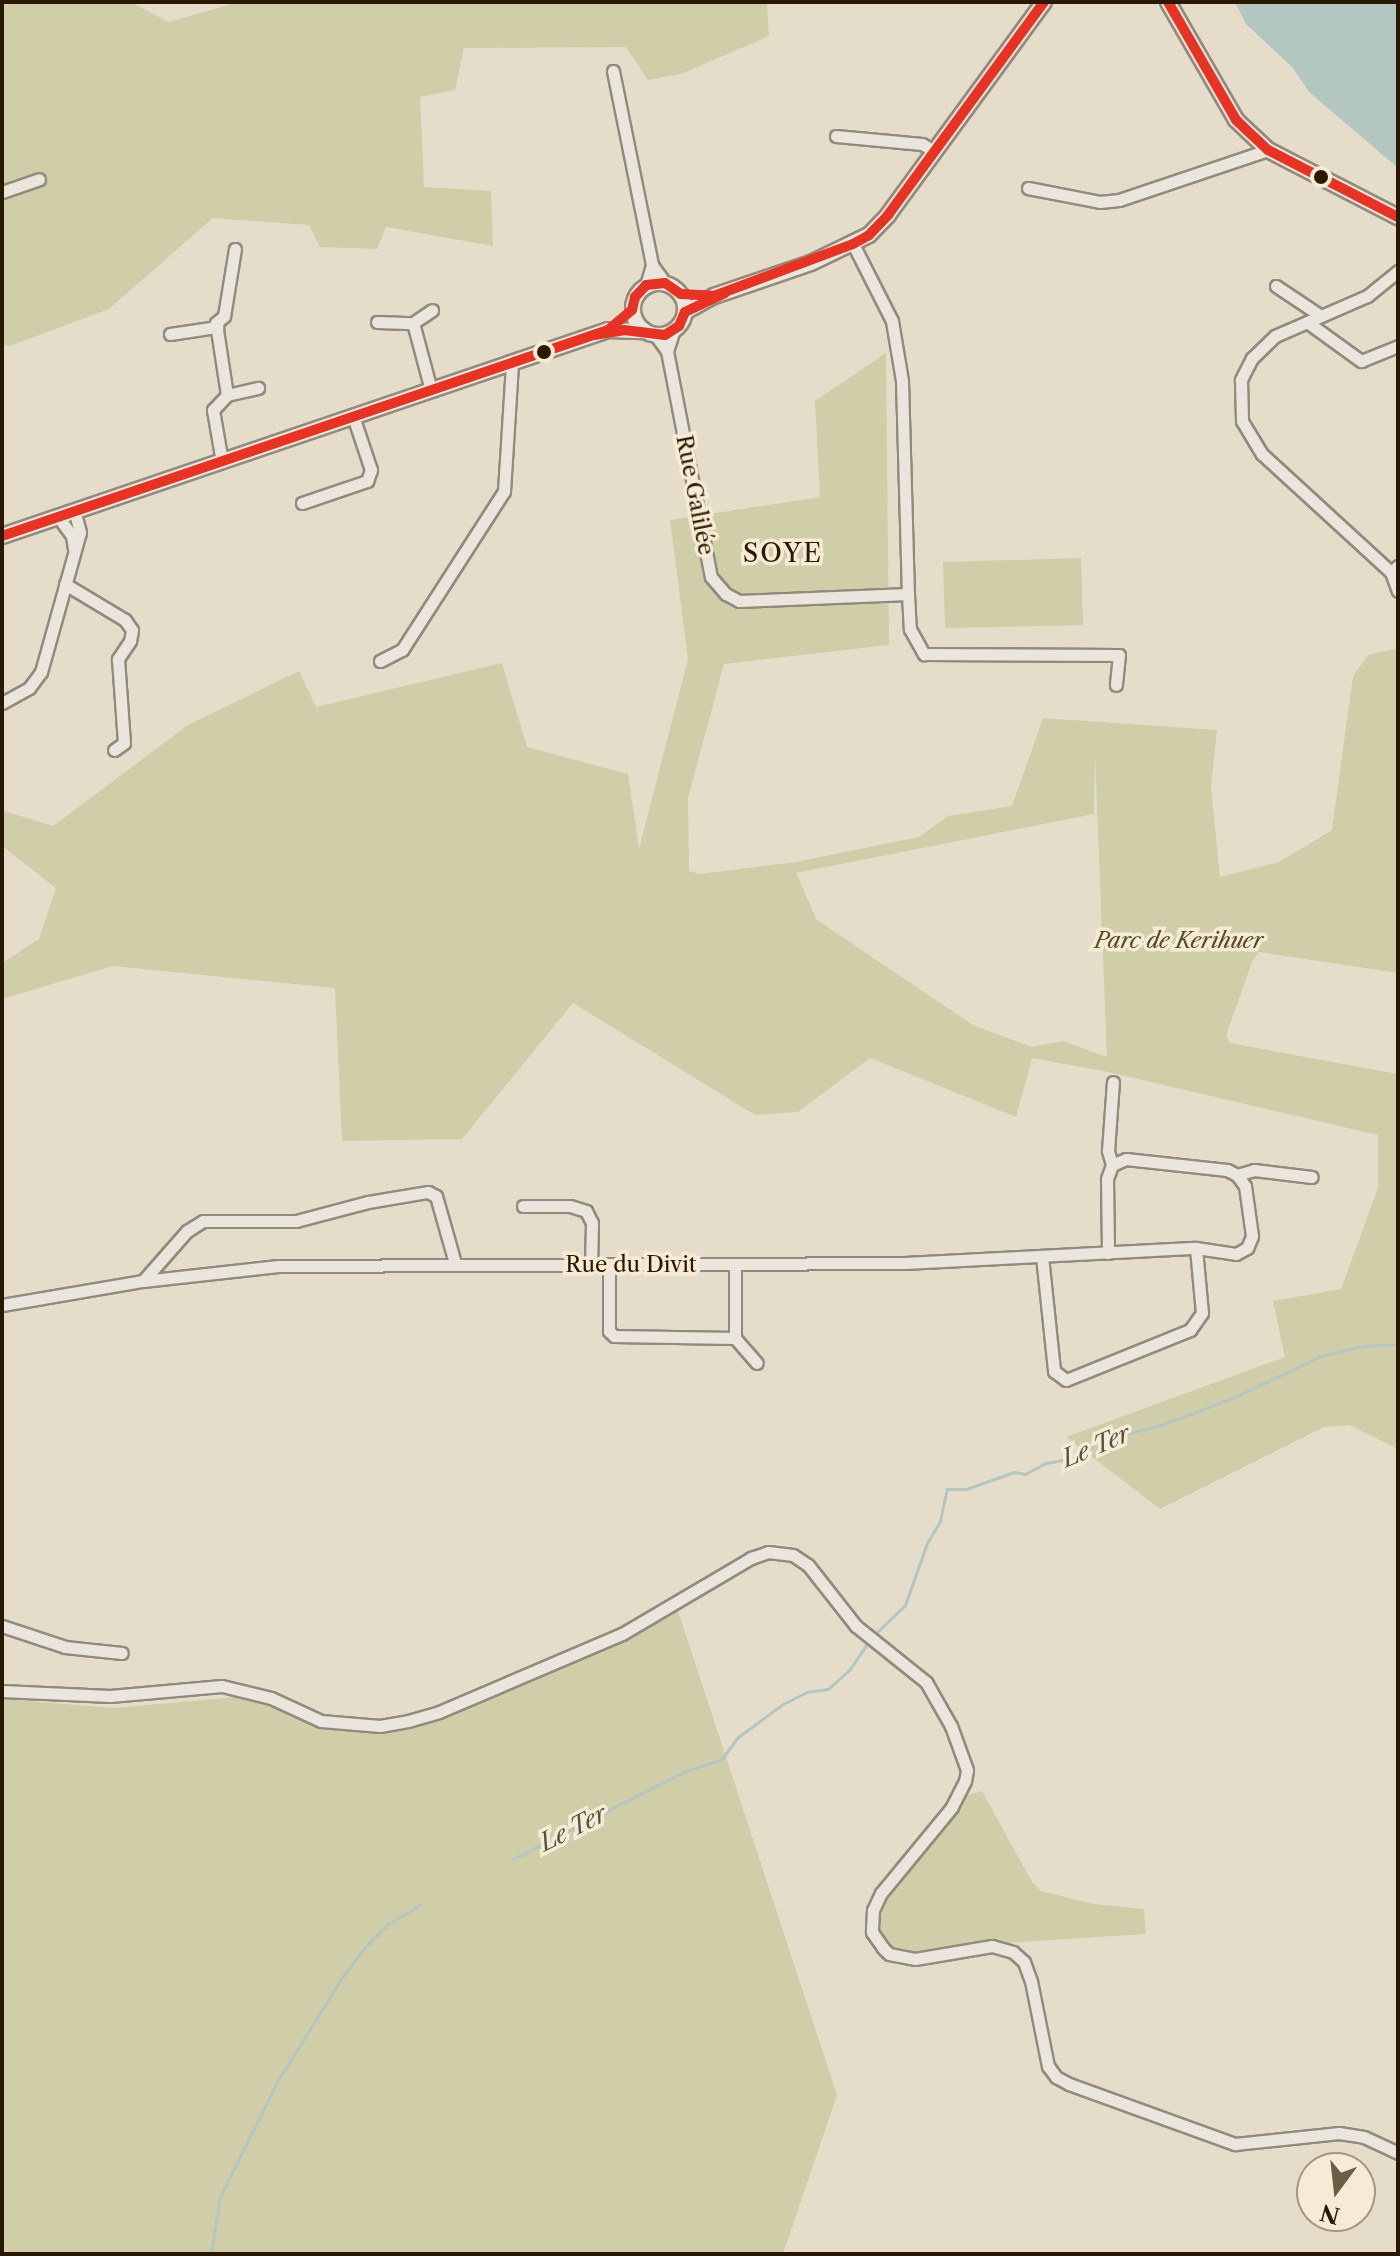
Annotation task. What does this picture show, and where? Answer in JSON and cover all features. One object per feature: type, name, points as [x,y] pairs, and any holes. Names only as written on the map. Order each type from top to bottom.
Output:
[{"type":"street","points":[[608,330],[649,334],[673,332],[685,312],[714,296],[853,244],[869,235],[888,215],[1044,2]]},
{"type":"street","points":[[1168,2],[1236,120],[1268,150],[1398,217]]},
{"type":"street","points":[[613,71],[652,265],[665,283],[681,294],[714,296]]},
{"type":"street","points":[[836,136],[922,144],[934,151]]},
{"type":"street","points":[[1028,188],[1100,202],[1119,200],[1268,150]]},
{"type":"street","points":[[2,192],[39,179]]},
{"type":"street","points":[[853,244],[892,321],[902,381],[910,629],[924,654],[1119,655],[1116,685]]},
{"type":"street","points":[[227,395],[216,323],[224,316],[235,249]]},
{"type":"street","points":[[2,536],[608,330],[632,310],[635,297],[646,285],[652,265]]},
{"type":"street","points":[[1398,271],[1367,296],[1275,336],[1252,358],[1241,380],[1242,421],[1262,454],[1394,569],[1398,591]]},
{"type":"street","points":[[646,285],[665,283]]},
{"type":"street","points":[[1276,286],[1321,316]]},
{"type":"street","points":[[681,294],[685,312]]},
{"type":"street","points":[[377,322],[413,323],[432,310]]},
{"type":"street","points":[[632,310],[649,334]]},
{"type":"street","points":[[1307,322],[1361,361],[1398,346]]},
{"type":"street","points":[[413,323],[431,390]]},
{"type":"street","points":[[170,334],[217,327]]},
{"type":"street","name":"Rue Galilée","points":[[673,332],[667,351],[711,577],[726,594],[739,601],[908,594]]},
{"type":"street","name":"Rue Galilée","points":[[649,334],[667,351]]},
{"type":"street","points":[[380,661],[402,650],[504,491],[512,364]]},
{"type":"street","points":[[222,462],[213,410],[227,395],[258,388]]},
{"type":"street","points":[[302,503],[367,481],[371,470],[353,416]]},
{"type":"street","points":[[2,703],[29,688],[41,672],[80,532],[75,513]]},
{"type":"street","points":[[59,518],[72,536],[74,550]]},
{"type":"street","points":[[65,584],[125,620],[132,630],[130,641],[118,659],[124,743],[114,750]]},
{"type":"street","points":[[1108,1253],[1107,1179],[1112,1165],[1108,1151],[1113,1082]]},
{"type":"street","points":[[1112,1165],[1126,1159],[1227,1170],[1237,1175],[1254,1170],[1312,1177]]},
{"type":"street","name":"Rue du Divit","points":[[2,1305],[143,1281],[278,1266],[905,1263],[1196,1248],[1236,1254],[1247,1248],[1252,1236],[1245,1186],[1237,1175]]},
{"type":"street","points":[[143,1281],[187,1231],[203,1221],[296,1221],[368,1202],[428,1192],[436,1196],[455,1263]]},
{"type":"street","points":[[523,1206],[570,1206],[586,1211],[592,1223],[591,1266]]},
{"type":"street","points":[[1042,1256],[1054,1371],[1066,1380],[1190,1330],[1202,1313],[1196,1248]]},
{"type":"street","points":[[735,1264],[735,1338],[757,1363]]},
{"type":"street","points":[[609,1266],[609,1331],[614,1336],[735,1338]]},
{"type":"street","points":[[2,1691],[110,1696],[222,1686],[271,1698],[321,1721],[380,1726],[439,1712],[622,1634],[751,1558],[776,1551],[793,1555],[808,1565],[856,1626],[926,1682],[951,1726],[967,1770],[952,1807],[881,1893],[873,1910],[872,1932],[889,1954],[915,1959],[992,1946],[1013,1952],[1024,1962],[1031,1981],[1048,2066],[1056,2077],[1069,2084],[1235,2144],[1339,2133],[1364,2137],[1398,2153]]},
{"type":"street","points":[[2,1626],[65,1647],[122,1653]]},
{"type":"green space","points":[[2,2],[130,2],[169,22],[238,2],[767,2],[769,36],[681,74],[648,80],[626,47],[464,48],[455,90],[420,97],[424,187],[491,191],[493,246],[386,227],[377,249],[320,247],[309,225],[213,218],[109,309],[10,346],[2,345]]},
{"type":"green space","name":"Parc de Kerihuer","points":[[886,353],[889,645],[724,664],[688,798],[689,871],[700,874],[796,862],[919,837],[948,816],[1012,806],[1043,718],[1217,730],[1211,787],[1220,877],[1279,862],[1332,830],[1353,676],[1368,655],[1398,648],[1398,973],[1259,952],[1252,962],[1226,1036],[1230,1043],[1398,1074],[1398,1449],[1349,1425],[1324,1427],[1160,1509],[1066,1437],[1285,1357],[1273,1301],[1341,1289],[1378,1188],[1378,1135],[1108,1072],[1032,1058],[1016,1117],[870,1058],[798,1112],[755,1115],[573,1003],[462,1139],[342,1141],[335,988],[113,966],[2,999],[2,963],[39,939],[56,888],[2,846],[4,811],[53,826],[188,725],[299,671],[316,707],[502,663],[527,747],[628,774],[639,849],[688,659],[670,520],[820,497],[815,401]],"holes":[[[1095,756],[1107,1057],[1063,1041],[1032,1047],[973,1025],[817,920],[796,873],[1094,814]]]},
{"type":"green space","points":[[1081,558],[1083,625],[945,628],[943,562]]},
{"type":"green space","points":[[677,1608],[837,2095],[783,2254],[2,2254],[2,1699],[114,1708],[247,1696],[326,1728],[408,1727],[439,1718],[625,1637]]},
{"type":"green space","points":[[982,1791],[1032,1882],[1041,1891],[1094,1904],[1144,1909],[1146,1934],[908,1953],[893,1948],[877,1929],[887,1897],[968,1795]]},
{"type":"shaded area","points":[[1235,2],[1398,2],[1398,168],[1309,92],[1293,68],[1246,24]]},
{"type":"waterway","name":"Le Ter","points":[[875,1634],[905,1605],[927,1543],[940,1521],[947,1489],[966,1489],[1014,1472],[1025,1474],[1046,1463],[1081,1457],[1097,1441],[1161,1425],[1235,1397],[1321,1356],[1363,1346],[1398,1344]]},
{"type":"waterway","name":"Le Ter","points":[[513,1859],[683,1772],[721,1760],[738,1737],[783,1704],[807,1692],[828,1689],[850,1669],[867,1644]]},
{"type":"waterway","name":"Le Ter","points":[[211,2254],[220,2197],[277,2082],[341,1979],[365,1947],[388,1924],[420,1905]]},
{"type":"transit line","points":[[2,536],[608,330],[632,310],[635,297],[646,285],[665,283],[681,294],[714,296],[853,244],[869,235],[888,215],[1044,2]]},
{"type":"transit line","points":[[1168,2],[1236,120],[1268,150],[1398,217]]},
{"type":"transit line","points":[[594,335],[624,330],[665,335],[679,326],[685,312],[725,293]]},
{"type":"district","name":"SOYE","points":[[783,554]]}]
